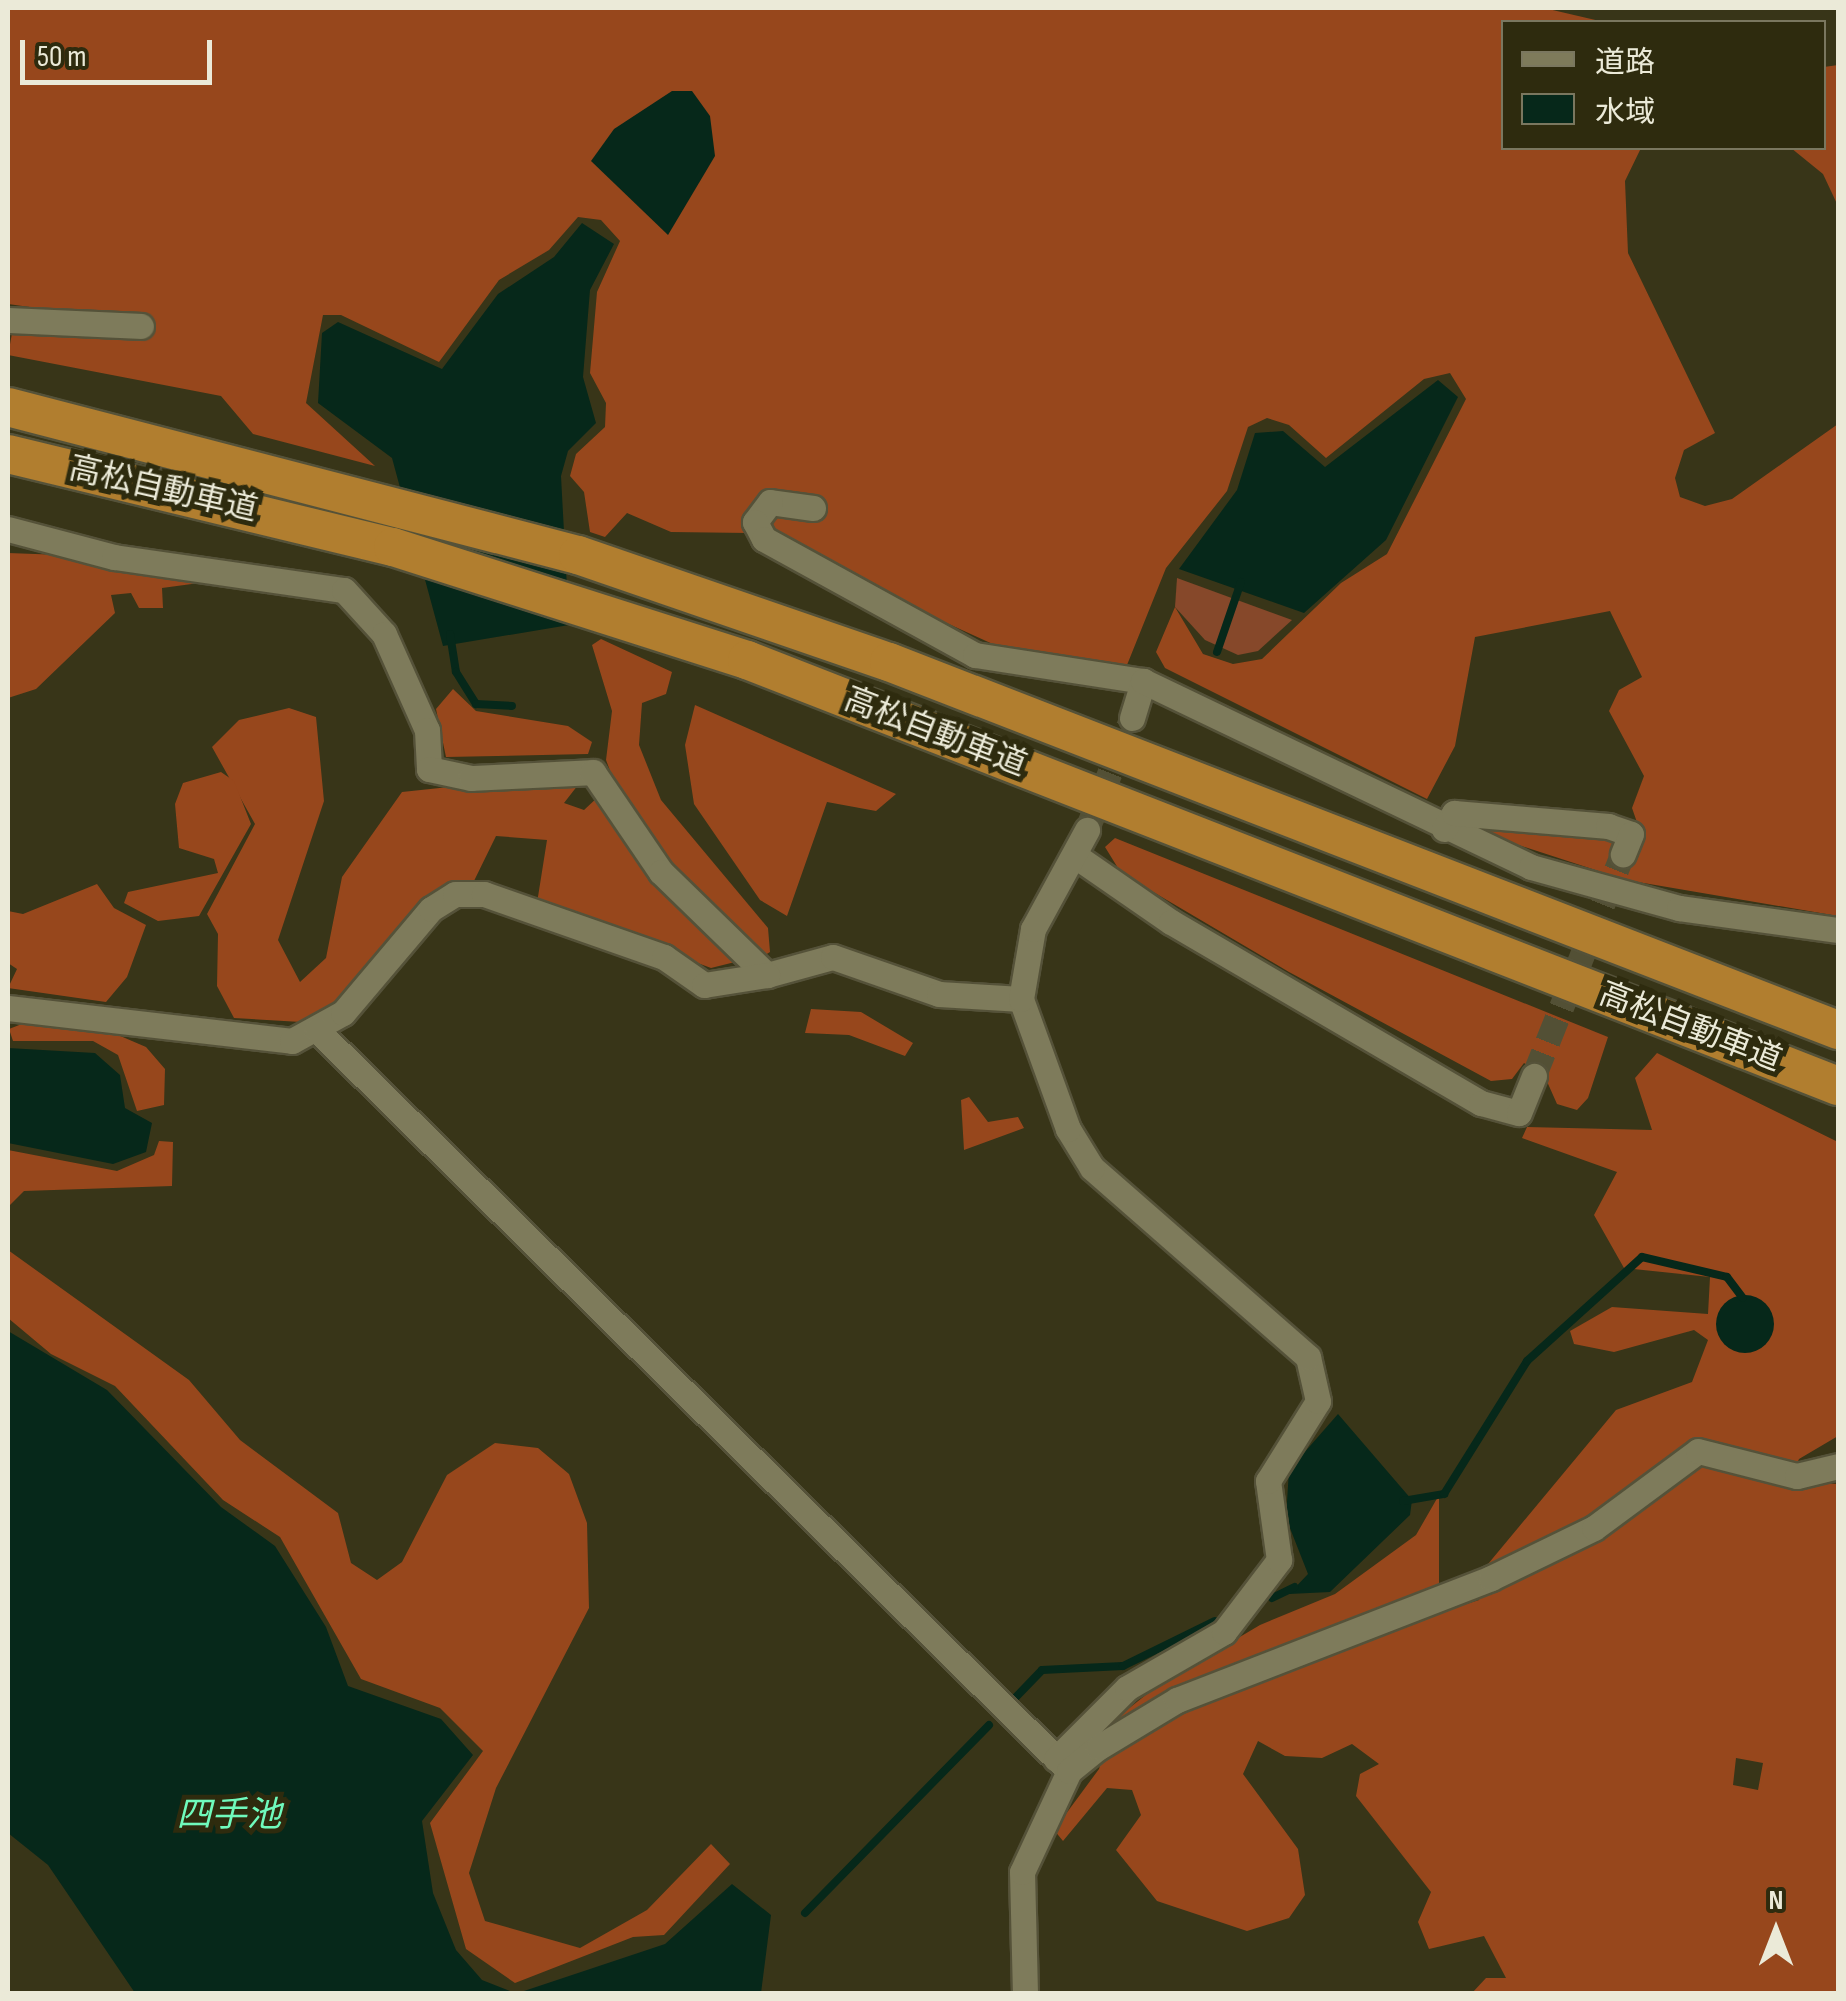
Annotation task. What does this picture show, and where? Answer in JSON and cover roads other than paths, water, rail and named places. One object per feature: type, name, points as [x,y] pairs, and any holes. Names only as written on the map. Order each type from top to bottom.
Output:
[{"type":"highway","name":"高松自動車道","points":[[8,406],[374,495],[578,555],[889,662],[1592,939],[1838,1030]]},
{"type":"highway","name":"高松自動車道","points":[[8,454],[393,546],[747,660],[1838,1086]]},
{"type":"highway","points":[[1592,939],[1838,1014]]},
{"type":"street","points":[[8,320],[140,326]]},
{"type":"street","points":[[813,508],[770,502],[755,522],[764,539],[975,655],[1143,681],[1444,829],[1531,867],[1679,908],[1838,930]]},
{"type":"street","points":[[8,530],[114,557],[344,590],[384,634],[428,730],[428,770],[471,778],[593,772],[661,872],[767,975]]},
{"type":"street","points":[[1132,718],[1143,681]]},
{"type":"street","points":[[1444,829],[1454,813],[1608,826],[1631,834],[1623,854]]},
{"type":"street","points":[[1025,1994],[1016,1938],[1022,1872],[1062,1765],[1127,1688],[1224,1632],[1280,1560],[1268,1481],[1318,1401],[1308,1357],[1092,1168],[1068,1129],[1021,999],[1033,929],[1057,874],[1077,857],[1087,830]]},
{"type":"street","points":[[1077,857],[1171,922],[1481,1103],[1519,1114],[1534,1076]]},
{"type":"street","points":[[8,1008],[262,1040],[317,1030],[456,894],[484,894],[664,956],[704,985],[767,975],[833,958],[939,994],[1021,999]]},
{"type":"street","points":[[317,1030],[1062,1765]]},
{"type":"street","points":[[1062,1765],[1177,1700],[1491,1578],[1594,1528],[1698,1451],[1716,1448],[1797,1476],[1838,1466]]},
{"type":"water","points":[[672,91],[692,91],[710,116],[715,156],[668,235],[591,161],[614,129]]},
{"type":"water","points":[[582,223],[614,244],[590,290],[583,377],[596,423],[568,451],[561,476],[569,625],[443,646],[392,458],[318,403],[322,333],[338,322],[442,369],[498,294],[554,257]]},
{"type":"water","points":[[1438,380],[1458,397],[1386,540],[1304,613],[1179,569],[1237,490],[1255,433],[1283,431],[1325,467]]},
{"type":"water","points":[[8,1048],[95,1053],[120,1075],[125,1108],[152,1123],[146,1152],[113,1164],[8,1143]]},
{"type":"water","points":[[1745,1295],[1766,1303],[1774,1324],[1766,1345],[1745,1353],[1724,1345],[1716,1324],[1724,1303]]},
{"type":"water","name":"四手池","points":[[8,1331],[107,1390],[221,1507],[275,1546],[326,1627],[348,1686],[441,1719],[473,1755],[422,1821],[433,1893],[456,1950],[482,1980],[515,1993],[135,1993],[48,1865],[8,1833]]},
{"type":"water","points":[[1338,1414],[1412,1500],[1410,1515],[1330,1592],[1289,1594],[1308,1574],[1286,1518],[1289,1470]]},
{"type":"water","points":[[732,1884],[771,1915],[761,1993],[518,1993],[665,1944]]},
{"type":"waterway","points":[[1217,652],[1241,582]]},
{"type":"waterway","points":[[450,634],[456,672],[476,704],[512,706]]},
{"type":"waterway","points":[[1403,1501],[1444,1494],[1527,1361],[1642,1257],[1727,1277],[1743,1298]]},
{"type":"waterway","points":[[1272,1598],[1295,1587]]},
{"type":"waterway","points":[[1016,1697],[1042,1670],[1123,1666],[1215,1621]]},
{"type":"waterway","points":[[805,1913],[989,1725]]},
{"type":"tunnel","points":[[1087,830],[1132,718]]},
{"type":"tunnel","points":[[1534,1076],[1623,854]]}]
